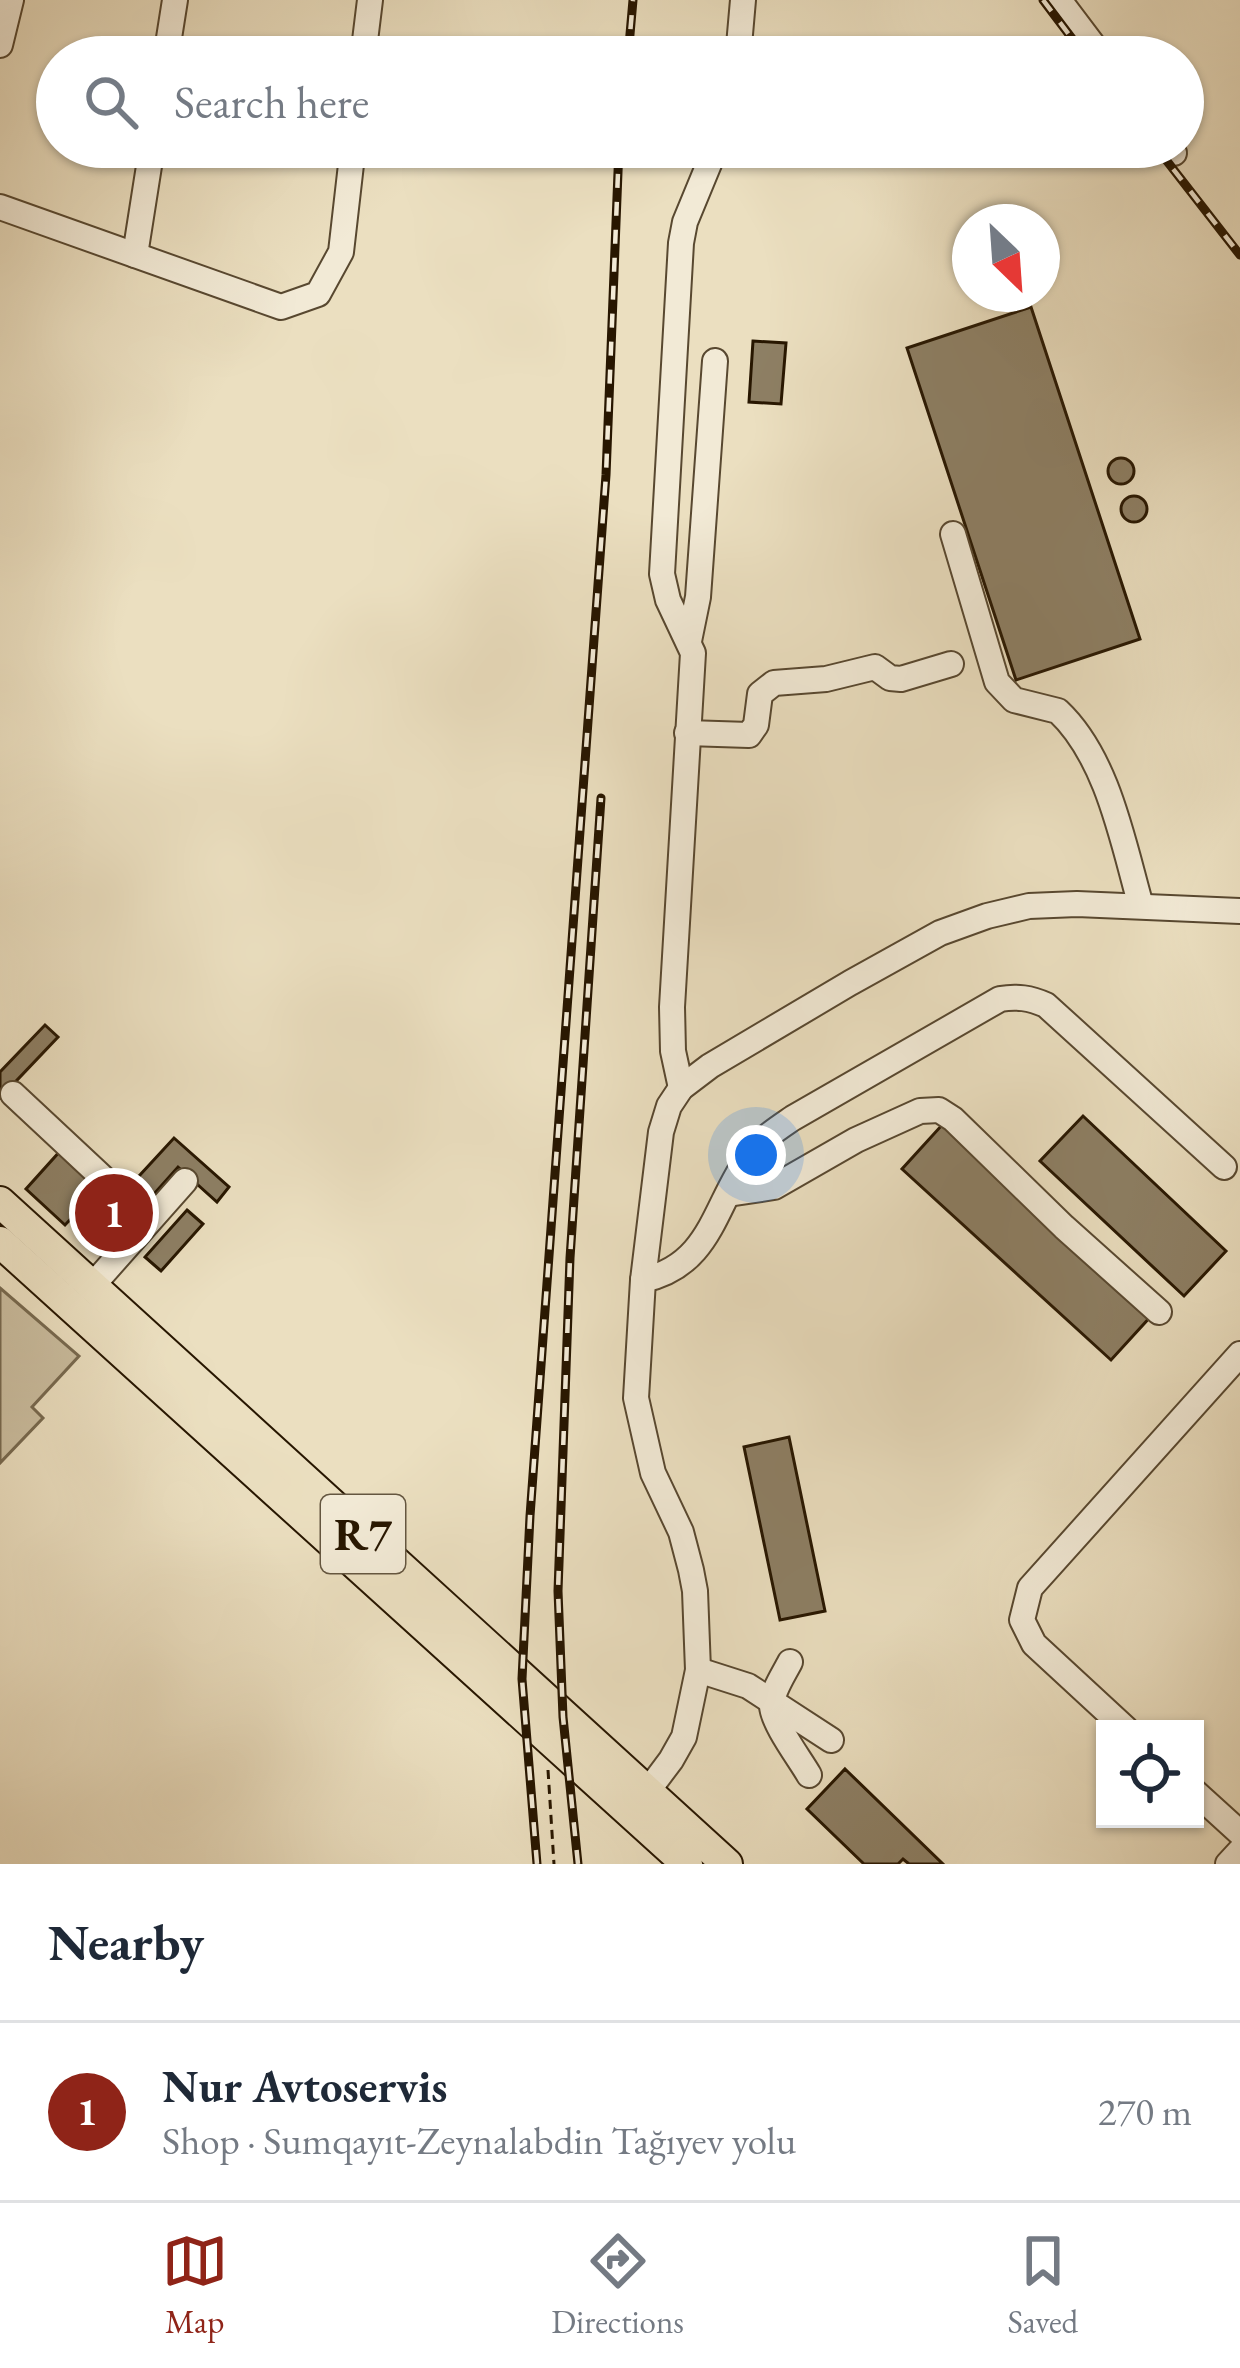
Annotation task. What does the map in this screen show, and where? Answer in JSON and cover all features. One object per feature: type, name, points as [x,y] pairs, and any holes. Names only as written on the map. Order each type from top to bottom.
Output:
[{"type":"main road","name":"R7","points":[[0,1202],[727,1864]]},
{"type":"main road","name":"R7","points":[[0,1242],[687,1864]]},
{"type":"street","points":[[0,45],[11,0]]},
{"type":"street","points":[[170,36],[176,0]]},
{"type":"street","points":[[366,36],[370,0]]},
{"type":"street","points":[[740,36],[743,0]]},
{"type":"street","points":[[1059,0],[1086,36]]},
{"type":"street","points":[[135,255],[149,168]]},
{"type":"street","points":[[0,207],[281,307],[318,294],[341,252],[351,168]]},
{"type":"street","points":[[681,1088],[673,1052],[672,1007],[693,670],[689,641],[668,600],[662,574],[681,243],[707,168]]},
{"type":"street","points":[[689,641],[698,597],[715,361]]},
{"type":"street","points":[[953,534],[997,682],[1014,700],[1058,711],[1092,758],[1117,817],[1141,906]]},
{"type":"street","points":[[687,733],[749,735],[756,725],[760,694],[774,683],[826,679],[874,667],[901,679],[951,664]]},
{"type":"street","points":[[647,1792],[684,1736],[698,1670],[691,1570],[681,1532],[653,1473],[635,1397],[661,1132],[681,1088],[710,1066],[940,933],[987,916],[1029,906],[1077,904],[1240,911]]},
{"type":"street","points":[[643,1280],[666,1275],[697,1250],[748,1156],[765,1137],[1000,999],[1032,999],[1046,1005],[1224,1167]]},
{"type":"street","points":[[13,1094],[149,1222]]},
{"type":"street","points":[[728,1194],[774,1187],[891,1122],[938,1110],[1159,1312]]},
{"type":"street","points":[[92,1286],[185,1181]]},
{"type":"street","points":[[1116,1720],[1034,1644],[1022,1620],[1030,1588],[1240,1354]]},
{"type":"street","points":[[790,1661],[772,1706],[809,1775]]},
{"type":"street","points":[[698,1670],[748,1686],[831,1740]]},
{"type":"street","points":[[1204,1800],[1240,1833]]},
{"type":"street","points":[[1228,1864],[1240,1851]]},
{"type":"path","points":[[548,1738],[554,1864]]},
{"type":"shaded area","points":[[0,1288],[79,1356],[32,1407],[43,1418],[0,1463]]},
{"type":"building","points":[[1016,312],[1033,312],[1140,639],[1016,680],[907,348]]},
{"type":"building","points":[[753,341],[786,343],[781,404],[749,402]]},
{"type":"building","points":[[1121,458],[1134,471],[1121,484],[1108,471]]},
{"type":"building","points":[[1134,496],[1147,509],[1134,522],[1121,509]]},
{"type":"building","points":[[45,1025],[58,1037],[0,1098],[0,1072]]},
{"type":"building","points":[[1083,1116],[1226,1251],[1184,1296],[1040,1161]]},
{"type":"building","points":[[942,1125],[1152,1315],[1111,1360],[902,1169]]},
{"type":"building","points":[[174,1138],[229,1187],[217,1202],[178,1167],[145,1204],[128,1188]]},
{"type":"building","points":[[62,1149],[135,1216],[117,1236],[83,1206],[65,1225],[26,1189]]},
{"type":"building","points":[[187,1210],[203,1224],[161,1271],[145,1257]]},
{"type":"building","points":[[789,1437],[825,1611],[780,1620],[744,1447]]},
{"type":"building","points":[[845,1769],[943,1864],[909,1864],[903,1859],[898,1864],[864,1864],[807,1809]]},
{"type":"railway","points":[[630,36],[633,0]]},
{"type":"railway","points":[[1043,0],[1070,36]]},
{"type":"railway","points":[[537,1864],[522,1679],[606,475],[618,168]]},
{"type":"railway","points":[[1172,168],[1240,255]]},
{"type":"railway","points":[[578,1864],[563,1717],[558,1591],[570,1258],[601,798]]},
{"type":"place","name":"Nur Avtoservis","points":[[114,1213]]}]
